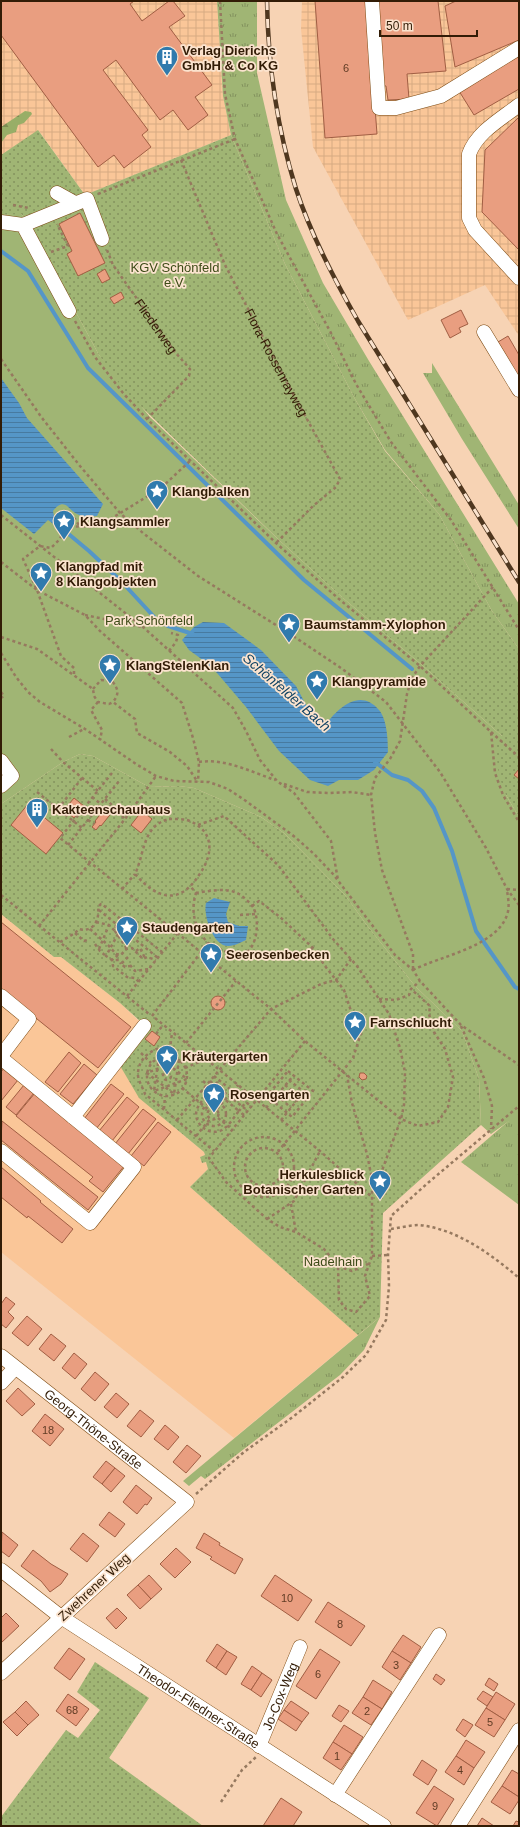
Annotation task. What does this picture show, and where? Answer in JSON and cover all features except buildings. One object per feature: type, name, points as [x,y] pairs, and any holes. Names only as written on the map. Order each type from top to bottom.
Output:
[{"type":"street","points":[[372,1],[379,108],[396,108],[441,96],[519,48]]},
{"type":"street","points":[[519,105],[472,144],[469,154],[469,218],[475,230],[519,278]]},
{"type":"street","points":[[57,193],[81,201],[102,239]]},
{"type":"street","points":[[1,222],[23,225],[81,201]]},
{"type":"street","points":[[23,225],[41,256],[69,311]]},
{"type":"street","points":[[484,332],[519,390]]},
{"type":"street","points":[[1,761],[16,774],[1,786]]},
{"type":"street","points":[[1,996],[29,1019],[1,1057],[72,1117],[134,1166],[90,1223],[1,1151]]},
{"type":"street","points":[[72,1117],[148,1021]]},
{"type":"street","name":"Georg-Thöne-Straße","points":[[1,1356],[186,1502]]},
{"type":"street","points":[[1,1383],[15,1368]]},
{"type":"street","name":"Zwehrener Weg","points":[[1,1673],[186,1502]]},
{"type":"street","name":"Theodor-Fliedner-Straße","points":[[1,1570],[61,1617],[384,1826]]},
{"type":"street","points":[[335,1795],[439,1635]]},
{"type":"street","name":"Jo-Cox-Weg","points":[[262,1747],[300,1647]]},
{"type":"street","points":[[458,1826],[519,1730]]},
{"type":"path","points":[[220,1],[225,94],[235,139],[277,234],[356,384],[391,442],[451,520],[519,630]]},
{"type":"path","points":[[81,201],[235,139]]},
{"type":"path","name":"Flora-Rossenrayweg","points":[[181,160],[225,264],[286,381],[340,479],[336,487],[313,506],[276,543]]},
{"type":"path","points":[[41,256],[68,246],[51,213]]},
{"type":"path","name":"Fliederweg","points":[[102,239],[113,265],[174,351],[190,369],[189,376],[147,419]]},
{"type":"path","points":[[69,311],[95,357],[123,393],[147,419],[276,543],[339,599],[420,666],[519,757]]},
{"type":"path","points":[[1,359],[42,418],[120,513],[166,552],[198,576],[341,668],[386,702],[440,772],[486,848],[507,889],[519,905]]},
{"type":"path","points":[[74,674],[74,668],[61,656],[37,590],[23,559],[40,546],[51,548],[60,539],[65,526],[80,528],[92,527],[104,523],[161,488],[191,460]]},
{"type":"path","points":[[59,515],[65,511],[74,519],[80,528]]},
{"type":"path","points":[[1,515],[143,627],[232,708],[246,731],[260,760],[277,781],[294,793],[331,841],[338,882]]},
{"type":"path","points":[[1,562],[37,590],[85,615],[143,627]]},
{"type":"path","points":[[413,970],[413,954],[382,870],[375,833],[371,795],[376,778],[390,759],[400,741],[407,694],[412,678],[420,666],[493,587]]},
{"type":"path","points":[[85,615],[100,631],[182,703],[199,762],[198,782]]},
{"type":"path","points":[[169,651],[176,642],[178,635],[171,633]]},
{"type":"path","points":[[1,637],[37,649],[93,689],[94,696],[98,702],[109,704],[118,696],[118,689],[112,681],[101,680],[93,689]]},
{"type":"path","points":[[1,653],[16,677],[28,692],[40,702],[85,729],[156,776],[174,781],[209,782],[228,789],[259,810],[314,854],[338,882],[395,955],[413,970],[420,981],[461,1025],[519,1066]]},
{"type":"path","points":[[1,692],[4,696],[1,698]]},
{"type":"path","points":[[98,702],[91,710],[102,730],[100,740]]},
{"type":"path","points":[[113,702],[135,719],[137,733],[170,752],[187,766],[198,782]]},
{"type":"path","points":[[69,738],[85,729]]},
{"type":"path","points":[[491,732],[495,773],[503,795],[519,822]]},
{"type":"path","points":[[51,750],[63,762],[98,790]]},
{"type":"path","points":[[199,762],[211,760],[234,766],[307,792],[352,792],[371,795]]},
{"type":"path","points":[[112,773],[60,838],[271,1009],[306,1041],[401,1119],[418,1126],[438,1122],[448,1107],[453,1077],[445,1049],[434,1032],[430,1014],[430,1006],[411,989]]},
{"type":"path","points":[[39,926],[125,819],[156,776]]},
{"type":"path","points":[[58,809],[82,778]]},
{"type":"path","points":[[68,845],[120,780]]},
{"type":"path","points":[[37,792],[82,828]]},
{"type":"path","points":[[92,797],[101,804]]},
{"type":"path","points":[[105,799],[115,807],[125,819]]},
{"type":"path","points":[[198,825],[224,816],[278,865],[333,939],[351,959],[389,1014],[400,1048],[405,1072],[404,1105],[401,1119],[372,1197]]},
{"type":"path","points":[[122,889],[135,874],[150,831],[160,821],[169,818],[186,820],[198,825],[210,843],[210,853],[205,867],[191,887],[182,893],[171,895],[162,894],[151,889],[135,874]]},
{"type":"path","points":[[88,820],[94,824]]},
{"type":"path","points":[[191,887],[196,893],[193,912],[201,936],[208,943],[230,953],[242,955],[249,951],[256,942],[256,914],[252,906],[239,894],[228,891],[196,893]]},
{"type":"path","points":[[507,889],[519,890]]},
{"type":"path","points":[[413,970],[473,946],[487,938],[504,921],[508,913],[509,902],[507,889]]},
{"type":"path","points":[[1,895],[127,996],[148,1021],[163,1025],[172,1032],[320,1151],[372,1197]]},
{"type":"path","points":[[252,906],[259,902],[280,917],[313,948],[344,990],[353,1017],[361,1025],[362,1030],[353,1058],[277,1153]]},
{"type":"path","points":[[60,942],[79,929],[90,929],[96,922],[99,910],[98,907],[101,904],[162,952]]},
{"type":"path","points":[[99,910],[142,948],[157,959]]},
{"type":"path","points":[[240,915],[256,914]]},
{"type":"path","points":[[96,922],[109,925],[118,934],[127,949]]},
{"type":"path","points":[[99,949],[109,925]]},
{"type":"path","points":[[115,931],[116,925]]},
{"type":"path","points":[[90,929],[103,940],[110,949],[118,954]]},
{"type":"path","points":[[75,933],[81,939],[88,941],[87,940]]},
{"type":"path","points":[[106,956],[118,934]]},
{"type":"path","points":[[127,996],[177,934]]},
{"type":"path","points":[[148,1021],[208,943]]},
{"type":"path","points":[[96,944],[100,951],[106,956],[112,960],[119,960],[125,967],[130,966],[135,971],[149,969]]},
{"type":"path","points":[[112,960],[118,954],[121,955],[127,949],[132,948],[143,959],[148,957],[157,959]]},
{"type":"path","points":[[136,951],[142,948]]},
{"type":"path","points":[[142,948],[145,958]]},
{"type":"path","points":[[299,954],[313,948]]},
{"type":"path","points":[[121,964],[128,957]]},
{"type":"path","points":[[177,1120],[271,1009],[321,984],[336,980],[351,959]]},
{"type":"path","points":[[112,960],[113,966],[117,970],[127,977],[135,978],[139,982]]},
{"type":"path","points":[[186,1043],[236,981]]},
{"type":"path","points":[[379,999],[396,1000],[409,995],[411,989],[420,981]]},
{"type":"path","points":[[156,1034],[163,1025]]},
{"type":"path","points":[[461,1025],[486,1085],[492,1106],[491,1129]]},
{"type":"path","points":[[169,1056],[172,1032]]},
{"type":"path","points":[[306,1041],[214,1151],[210,1158],[226,1182],[267,1219],[280,1228],[296,1232],[324,1249],[338,1266],[352,1271],[368,1264]]},
{"type":"path","points":[[170,1046],[160,1047],[151,1051],[144,1057],[138,1068],[138,1077],[145,1094],[214,1151]]},
{"type":"path","points":[[145,1048],[140,1054],[151,1063]]},
{"type":"path","points":[[169,1056],[179,1060],[185,1068],[187,1079],[182,1088],[174,1094],[165,1096],[154,1092],[148,1083],[147,1072],[151,1063],[159,1057],[169,1056]]},
{"type":"path","points":[[159,1057],[187,1079]]},
{"type":"path","points":[[154,1092],[159,1057]]},
{"type":"path","points":[[185,1068],[206,1059]]},
{"type":"path","points":[[147,1072],[179,1060]]},
{"type":"path","points":[[174,1094],[179,1060]]},
{"type":"path","points":[[163,1066],[165,1072]]},
{"type":"path","points":[[288,1071],[294,1075],[313,1091],[292,1117],[267,1096],[288,1071]]},
{"type":"path","points":[[147,1072],[174,1094]]},
{"type":"path","points":[[165,1072],[170,1073],[171,1076],[177,1078]]},
{"type":"path","points":[[157,1074],[163,1075],[164,1079],[168,1080],[170,1085]]},
{"type":"path","points":[[266,1108],[294,1075]]},
{"type":"path","points":[[338,1266],[339,1300],[346,1310],[356,1312],[370,1296],[365,1276],[372,1256],[372,1179],[367,1154],[352,1103],[347,1075]]},
{"type":"path","points":[[168,1080],[171,1076]]},
{"type":"path","points":[[214,1076],[252,1107]]},
{"type":"path","points":[[154,1092],[187,1079]]},
{"type":"path","points":[[219,1080],[200,1103],[197,1110],[196,1116],[202,1127],[209,1131],[216,1132],[222,1130],[246,1102]]},
{"type":"path","points":[[289,1080],[304,1092]]},
{"type":"path","points":[[210,1081],[248,1111]]},
{"type":"path","points":[[203,1082],[244,1115]]},
{"type":"path","points":[[142,1086],[148,1083]]},
{"type":"path","points":[[209,1110],[213,1108],[217,1109],[238,1085]]},
{"type":"path","points":[[285,1085],[300,1097]]},
{"type":"path","points":[[222,1090],[225,1086]]},
{"type":"path","points":[[281,1120],[308,1087]]},
{"type":"path","points":[[182,1088],[209,1110]]},
{"type":"path","points":[[197,1088],[201,1092]]},
{"type":"path","points":[[281,1090],[296,1102]]},
{"type":"path","points":[[276,1095],[291,1108]]},
{"type":"path","points":[[164,1109],[165,1096]]},
{"type":"path","points":[[235,1101],[239,1097]]},
{"type":"path","points":[[204,1106],[212,1102],[222,1104]]},
{"type":"path","points":[[186,1103],[189,1106]]},
{"type":"path","points":[[204,1106],[202,1115],[206,1123],[215,1126],[223,1122],[226,1117],[222,1104]]},
{"type":"path","points":[[186,1502],[244,1452],[294,1416],[343,1377],[366,1355],[386,1320],[389,1286],[388,1255],[391,1216],[519,1106]]},
{"type":"path","points":[[217,1109],[219,1113],[218,1118]]},
{"type":"path","points":[[180,1110],[183,1113]]},
{"type":"path","points":[[209,1110],[208,1114],[210,1118]]},
{"type":"path","points":[[196,1136],[210,1118]]},
{"type":"path","points":[[210,1118],[214,1120],[218,1118]]},
{"type":"path","points":[[218,1118],[233,1130]]},
{"type":"path","points":[[260,1136],[268,1137],[284,1144],[289,1150],[294,1164],[293,1174],[288,1185],[277,1194],[268,1196],[261,1197],[246,1191],[236,1179],[234,1170],[235,1158],[241,1147],[260,1136]]},
{"type":"path","points":[[266,1148],[277,1153],[281,1158],[283,1170],[277,1181],[265,1186],[253,1182],[248,1178],[245,1166],[246,1160],[254,1150],[266,1148]]},
{"type":"path","points":[[267,1219],[290,1204],[298,1196],[314,1160],[320,1151]]},
{"type":"path","points":[[290,1204],[296,1232]]},
{"type":"path","points":[[391,1229],[418,1225],[454,1234],[496,1258],[519,1278]]},
{"type":"path","points":[[372,1256],[388,1255]]},
{"type":"path","points":[[221,1802],[242,1770],[262,1747]]},
{"type":"shaded area","points":[[1,1],[217,1],[223,96],[231,135],[85,195],[39,131],[1,155]]},
{"type":"shaded area","points":[[302,1],[519,1],[519,336],[485,285],[408,320],[313,147],[301,29]]},
{"type":"shaded area","points":[[1,914],[54,957],[61,957],[120,1003],[141,1023],[164,1119],[204,1152],[205,1155],[200,1157],[202,1163],[207,1162],[208,1169],[190,1187],[358,1335],[234,1438],[1,1252]]},
{"type":"green space","points":[[217,1],[257,1],[257,73],[286,200],[323,283],[369,361],[519,604],[519,649],[492,611],[439,514],[385,450],[355,399],[285,264],[231,135],[223,96]]},
{"type":"green space","points":[[25,111],[31,112],[32,114],[24,123],[18,125],[16,132],[7,135],[1,143],[1,127]]},
{"type":"green space","name":"KGV Schönfeld e.V.","points":[[38,130],[85,195],[231,135],[285,264],[355,399],[385,451],[439,514],[492,611],[519,649],[519,817],[506,795],[499,776],[495,744],[502,736],[343,598],[279,540],[124,390],[99,355],[25,218],[21,214],[1,215],[1,155]]},
{"type":"green space","name":"Park Schönfeld","points":[[21,214],[25,218],[99,355],[150,417],[279,540],[343,598],[502,736],[506,795],[519,817],[519,1131],[509,1121],[491,1134],[481,1125],[479,1079],[462,1031],[415,986],[345,895],[284,833],[261,817],[194,788],[179,786],[149,787],[93,756],[80,754],[63,762],[1,804],[1,215]]},
{"type":"green space","points":[[432,363],[519,505],[519,529],[462,439],[423,373],[432,373]]},
{"type":"green space","name":"Nadelhain","points":[[80,754],[93,756],[149,787],[179,786],[194,788],[261,817],[284,833],[345,895],[415,986],[462,1031],[479,1079],[481,1125],[383,1213],[380,1317],[358,1335],[190,1187],[208,1169],[206,1162],[202,1163],[200,1157],[205,1155],[204,1152],[139,1098],[119,1064],[141,1022],[120,1003],[61,957],[54,957],[1,914],[1,804],[63,762]]},
{"type":"green space","points":[[519,1112],[519,1205],[461,1162]]},
{"type":"green space","points":[[380,1317],[364,1350],[340,1375],[205,1479],[201,1476],[189,1486],[183,1481]]},
{"type":"green space","points":[[95,1662],[149,1698],[109,1758],[203,1826],[1,1826],[1,1817],[66,1730],[78,1738],[100,1710],[77,1692]]},
{"type":"water","points":[[1,378],[19,403],[27,418],[103,504],[97,516],[82,516],[63,504],[53,511],[56,526],[48,520],[34,534],[1,508]]},
{"type":"water","points":[[203,622],[224,623],[261,650],[296,686],[316,724],[324,727],[335,714],[349,703],[364,700],[371,703],[379,710],[384,719],[388,747],[388,752],[374,770],[358,780],[339,780],[328,786],[310,780],[279,751],[246,707],[217,673],[189,650],[182,640],[194,627]]},
{"type":"water","points":[[214,898],[230,902],[226,914],[228,922],[239,926],[248,926],[246,940],[236,945],[229,946],[223,945],[214,936],[210,929],[205,908],[206,903]]},
{"type":"waterway","points":[[1,251],[28,271],[88,368],[304,580],[412,669]]},
{"type":"waterway","name":"Schönfelder Bach","points":[[53,521],[89,551],[121,581],[156,619],[168,626],[193,634]]},
{"type":"waterway","name":"Schönfelder Bach","points":[[375,762],[392,775],[408,780],[422,791],[434,808],[452,851],[476,931],[515,987],[519,989]]},
{"type":"railway","points":[[267,1],[269,49],[279,120],[289,166],[296,189],[316,240],[358,321],[519,582]]},
{"type":"place","name":"Verlag Dierichs GmbH & Co KG","points":[[167,76]]},
{"type":"place","name":"Klangbalken","points":[[157,510]]},
{"type":"place","name":"Klangsammler","points":[[64,540]]},
{"type":"place","name":"Klangpfad mit 8 Klangobjekten","points":[[41,592]]},
{"type":"place","name":"Baumstamm-Xylophon","points":[[289,644]]},
{"type":"place","name":"KlangStelenKlan","points":[[110,684]]},
{"type":"place","name":"Klangpyramide","points":[[317,700]]},
{"type":"place","name":"Kakteenschauhaus","points":[[37,828]]},
{"type":"place","name":"Staudengarten","points":[[127,946]]},
{"type":"place","name":"Seerosenbecken","points":[[211,974]]},
{"type":"place","name":"Farnschlucht","points":[[355,1042]]},
{"type":"place","name":"Kräutergarten","points":[[167,1076]]},
{"type":"place","name":"Rosengarten","points":[[214,1114]]},
{"type":"place","name":"Herkulesblick Botanischer Garten","points":[[380,1200]]}]
